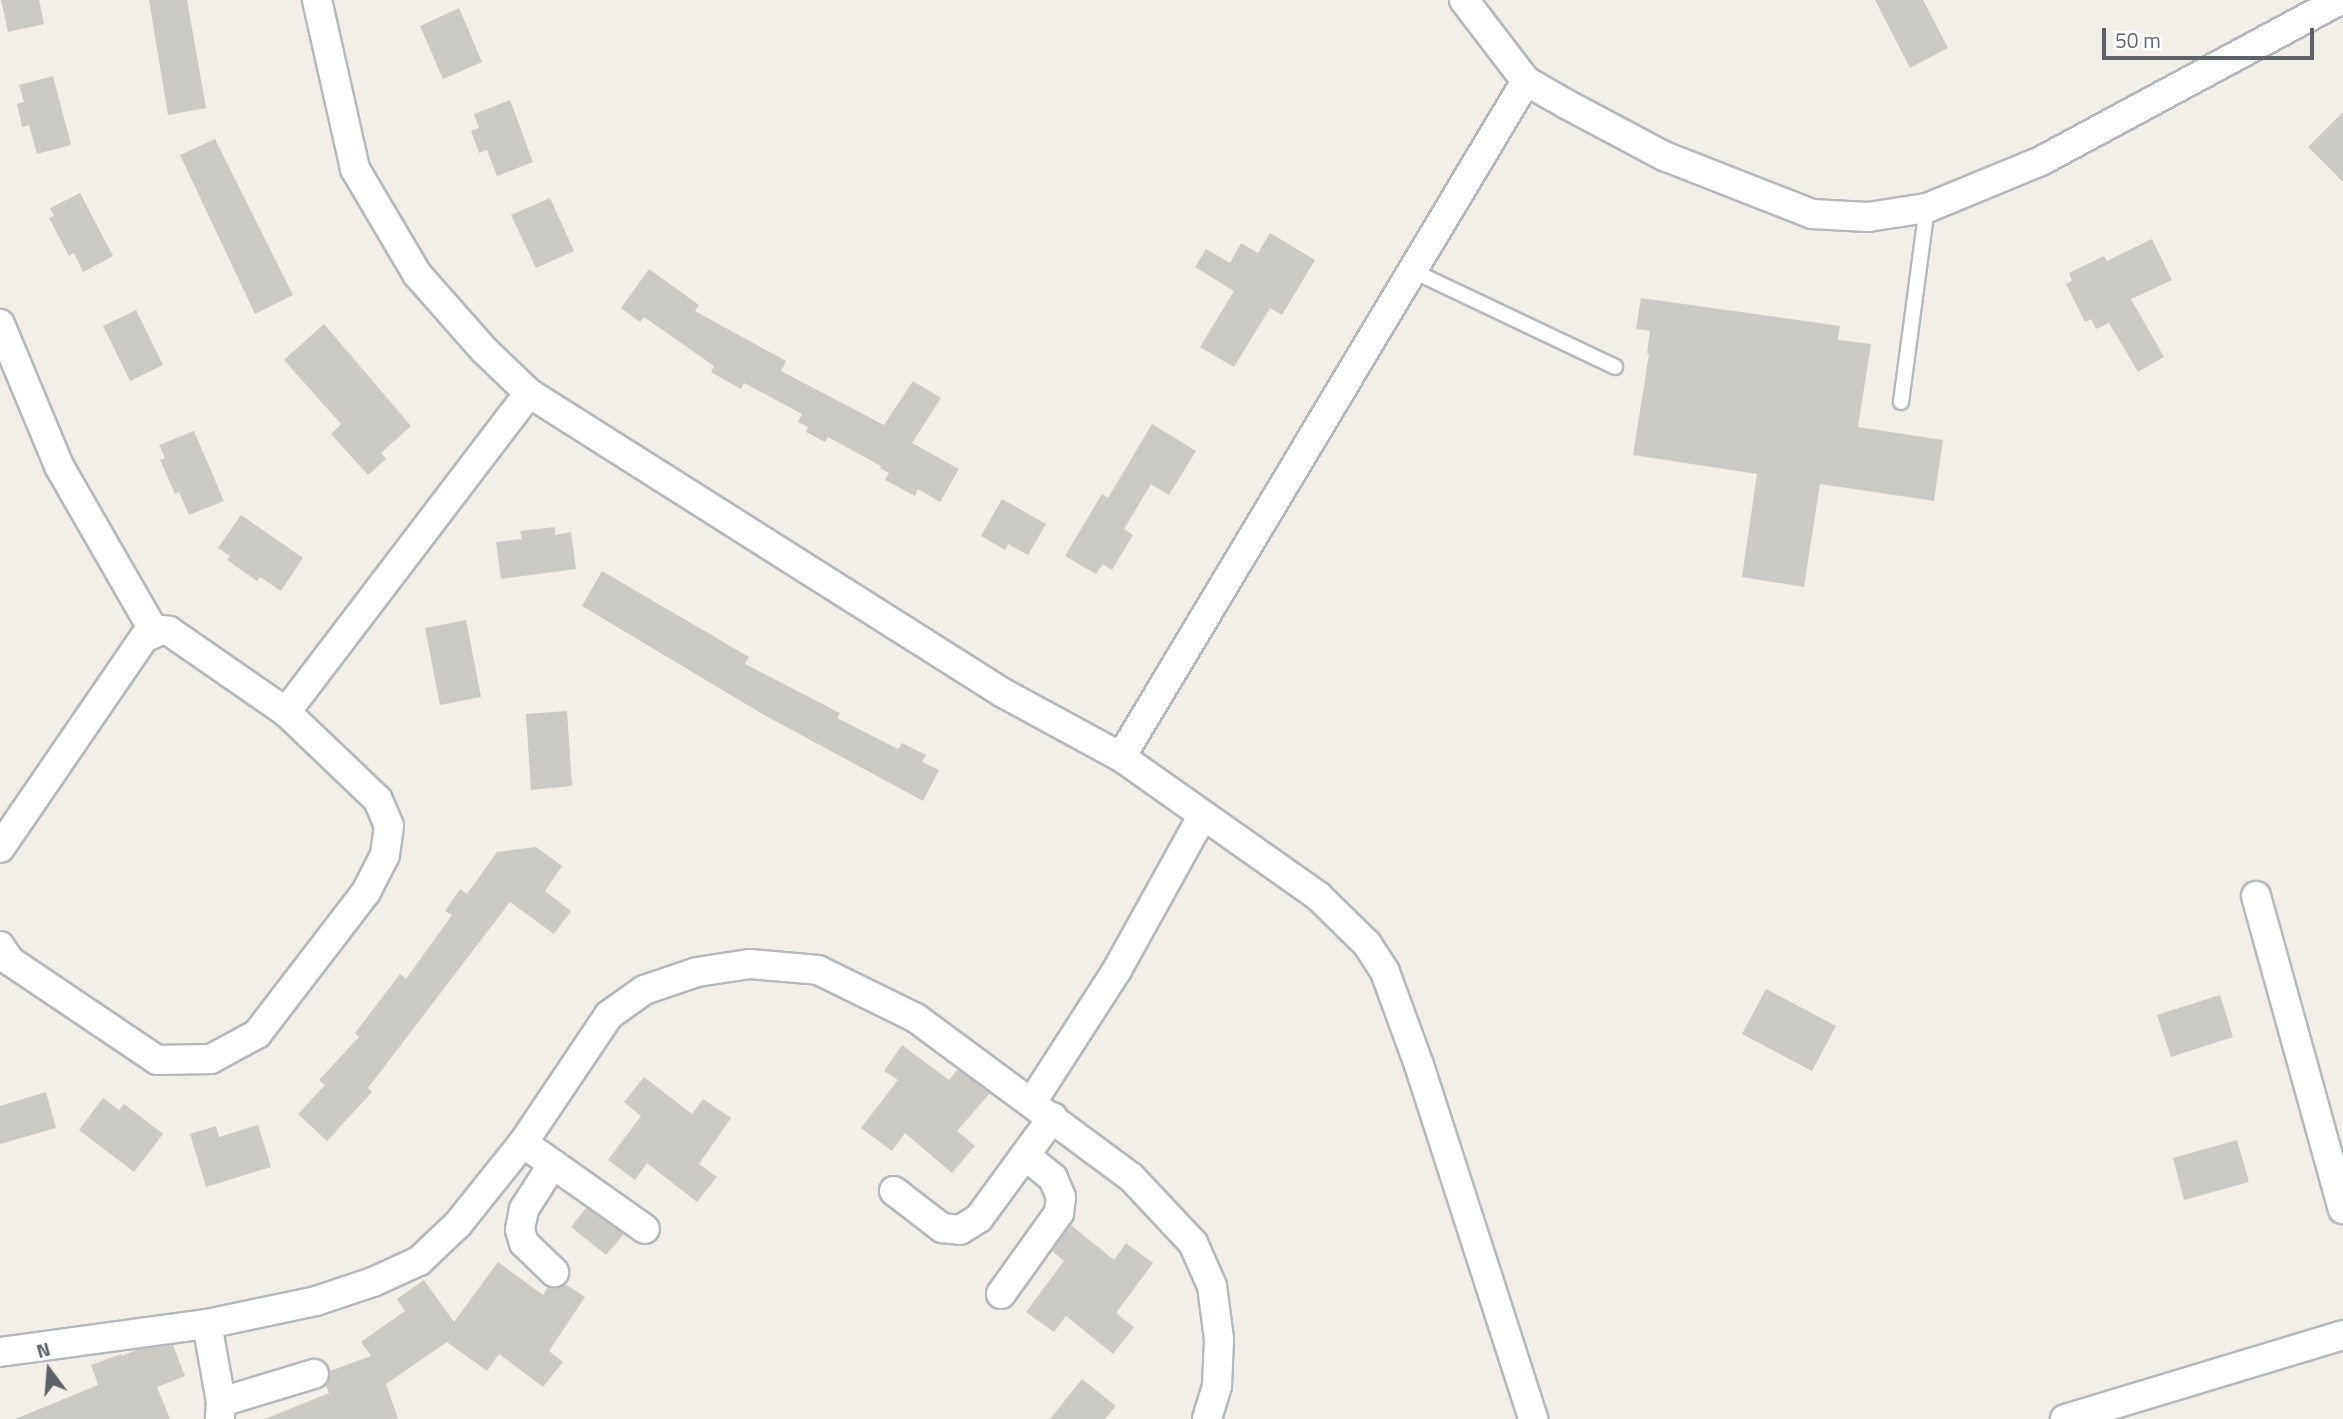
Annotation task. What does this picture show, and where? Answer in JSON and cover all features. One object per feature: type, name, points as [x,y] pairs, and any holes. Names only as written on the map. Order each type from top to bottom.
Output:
[{"type":"street","points":[[317,0],[355,169],[418,274],[484,350],[529,393],[1003,693],[1121,757],[1318,896],[1348,923],[1385,972],[1419,1065],[1533,1419]]},
{"type":"street","points":[[1464,0],[1526,81],[1664,156],[1812,214],[1868,217],[1927,208],[2041,160],[2340,0]]},
{"type":"street","points":[[1121,757],[1526,81]]},
{"type":"street","points":[[0,324],[59,466],[154,631]]},
{"type":"street","points":[[286,712],[529,393]]},
{"type":"street","points":[[0,848],[136,649],[154,631],[169,631],[286,712],[378,800],[389,826],[385,855],[366,892],[257,1034],[211,1059],[157,1060],[10,961],[0,946]]},
{"type":"street","points":[[894,1191],[943,1228],[960,1230],[979,1218],[1025,1155],[1042,1110],[1203,815]]},
{"type":"street","points":[[2256,896],[2343,1209]]},
{"type":"street","points":[[0,1352],[207,1324],[316,1301],[373,1282],[419,1261],[458,1224],[523,1143],[609,1015],[644,990],[697,972],[750,964],[818,970],[916,1018],[1130,1177],[1193,1242],[1212,1286],[1219,1339],[1217,1386],[1207,1419]]},
{"type":"street","points":[[523,1143],[645,1229]]},
{"type":"street","points":[[1001,1294],[1059,1213],[1061,1197],[1053,1178],[1025,1155]]},
{"type":"street","points":[[554,1164],[524,1209],[520,1230],[524,1243],[554,1272]]},
{"type":"street","points":[[207,1324],[220,1410],[314,1374]]},
{"type":"street","points":[[2066,1419],[2343,1335]]},
{"type":"lane","points":[[1901,402],[1927,208]]},
{"type":"lane","points":[[1411,270],[1615,366]]},
{"type":"building","points":[[1,0],[39,0],[44,24],[8,32]]},
{"type":"building","points":[[149,0],[187,0],[206,108],[168,115]]},
{"type":"building","points":[[1875,0],[1923,0],[1948,48],[1910,68]]},
{"type":"building","points":[[459,8],[482,62],[443,79],[420,26]]},
{"type":"building","points":[[53,76],[71,145],[37,154],[29,125],[22,127],[17,104],[24,102],[19,85]]},
{"type":"building","points":[[510,100],[533,162],[497,176],[487,150],[479,153],[471,131],[479,128],[474,114]]},
{"type":"building","points":[[2343,112],[2343,182],[2308,147]]},
{"type":"building","points":[[215,139],[293,295],[255,314],[180,155]]},
{"type":"building","points":[[80,193],[113,256],[83,272],[74,253],[69,256],[49,218],[54,216],[50,208]]},
{"type":"building","points":[[550,198],[574,251],[536,268],[511,215]]},
{"type":"building","points":[[1270,233],[1315,260],[1282,315],[1270,308],[1234,367],[1200,347],[1234,291],[1195,267],[1206,249],[1230,263],[1241,243],[1258,253]]},
{"type":"building","points":[[2152,239],[2172,280],[2131,299],[2164,357],[2138,372],[2109,323],[2096,329],[2091,319],[2085,322],[2066,284],[2072,281],[2069,273],[2104,256],[2107,261]]},
{"type":"building","points":[[649,269],[699,305],[695,311],[786,361],[781,371],[884,425],[913,381],[941,398],[912,443],[959,469],[940,502],[918,489],[915,496],[885,480],[889,473],[880,468],[881,466],[828,437],[825,442],[806,432],[808,427],[798,422],[802,414],[744,383],[741,389],[711,372],[714,366],[644,317],[640,322],[621,308]]},
{"type":"building","points":[[1641,298],[1840,326],[1838,340],[1871,344],[1858,427],[1943,440],[1934,501],[1820,484],[1804,587],[1742,577],[1757,474],[1633,455],[1649,354],[1650,331],[1636,329]]},
{"type":"building","points":[[136,310],[163,365],[130,381],[103,326]]},
{"type":"building","points":[[324,324],[411,426],[381,453],[386,459],[368,475],[331,434],[341,424],[284,360]]},
{"type":"building","points":[[1152,424],[1196,451],[1169,495],[1151,484],[1124,529],[1133,535],[1112,570],[1103,564],[1096,574],[1065,556],[1102,494],[1108,498]]},
{"type":"building","points":[[194,431],[224,501],[189,515],[179,492],[175,494],[160,460],[165,458],[159,445]]},
{"type":"building","points":[[1002,499],[1046,524],[1028,555],[1008,544],[1005,550],[981,536]]},
{"type":"building","points":[[241,515],[303,558],[281,591],[260,577],[257,581],[227,560],[230,556],[218,548]]},
{"type":"building","points":[[555,527],[555,535],[571,532],[576,569],[501,579],[496,542],[522,539],[520,531]]},
{"type":"building","points":[[602,571],[749,657],[745,664],[840,713],[837,718],[898,749],[902,743],[926,755],[922,762],[939,770],[923,801],[759,712],[582,606]]},
{"type":"building","points":[[466,620],[481,697],[440,705],[425,628]]},
{"type":"building","points":[[567,711],[572,786],[531,790],[526,714]]},
{"type":"building","points":[[536,847],[562,866],[545,891],[571,911],[554,934],[510,902],[368,1088],[372,1092],[327,1141],[298,1114],[325,1085],[319,1080],[359,1037],[355,1033],[400,974],[406,979],[452,915],[445,911],[460,889],[467,894],[497,852]]},
{"type":"building","points":[[1766,989],[1836,1026],[1812,1071],[1742,1034]]},
{"type":"building","points":[[2220,995],[2233,1037],[2171,1057],[2157,1015]]},
{"type":"building","points":[[902,1045],[949,1080],[958,1069],[990,1093],[957,1131],[975,1146],[952,1173],[905,1133],[892,1151],[861,1128],[898,1080],[884,1071]]},
{"type":"building","points":[[644,1077],[692,1114],[703,1099],[731,1118],[699,1164],[717,1177],[697,1202],[647,1163],[635,1180],[608,1160],[641,1116],[624,1102]]},
{"type":"building","points":[[46,1092],[56,1128],[0,1144],[0,1106]]},
{"type":"building","points":[[103,1098],[119,1110],[124,1104],[163,1134],[134,1172],[79,1130]]},
{"type":"building","points":[[258,1125],[271,1167],[206,1187],[190,1134],[216,1126],[219,1137]]},
{"type":"building","points":[[2237,1140],[2249,1182],[2184,1200],[2173,1158]]},
{"type":"building","points":[[586,1208],[624,1234],[606,1255],[571,1227]]},
{"type":"building","points":[[1071,1225],[1114,1260],[1126,1243],[1153,1263],[1116,1313],[1134,1327],[1113,1354],[1066,1316],[1054,1332],[1026,1312],[1064,1261],[1052,1251]]},
{"type":"building","points":[[498,1262],[543,1295],[548,1287],[558,1288],[565,1284],[585,1297],[549,1351],[563,1362],[543,1387],[499,1354],[487,1371],[447,1342],[386,1384],[398,1419],[265,1419],[329,1393],[326,1385],[330,1371],[371,1356],[361,1342],[405,1311],[397,1299],[424,1280],[454,1322]]},
{"type":"building","points":[[173,1345],[185,1376],[157,1387],[170,1419],[15,1419],[98,1385],[91,1365],[136,1350]]},
{"type":"building","points":[[1082,1379],[1116,1406],[1105,1419],[1050,1419]]}]
